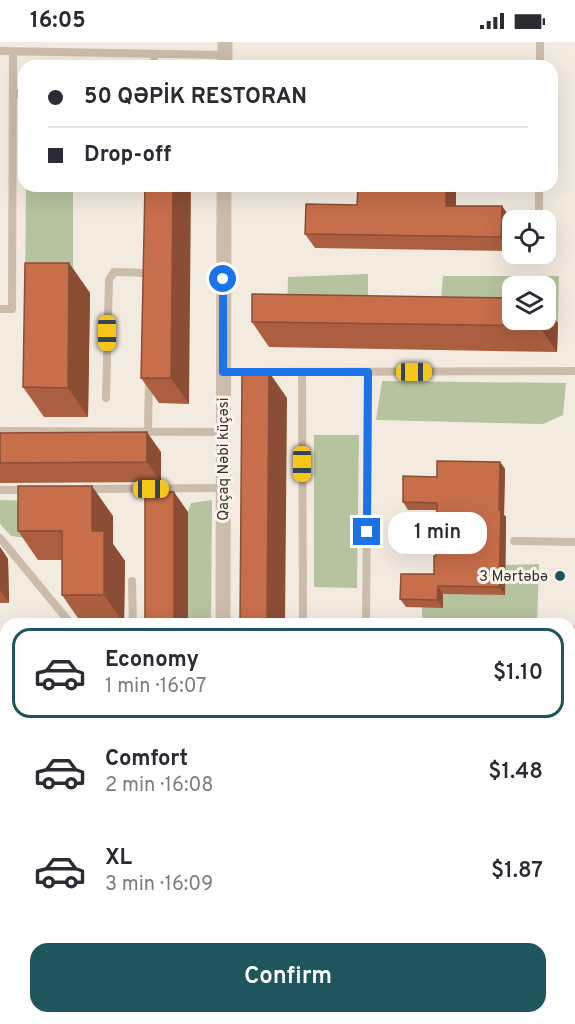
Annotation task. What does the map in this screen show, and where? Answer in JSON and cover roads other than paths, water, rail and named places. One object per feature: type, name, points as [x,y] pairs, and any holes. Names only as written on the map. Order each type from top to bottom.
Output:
[{"type":"street","name":"Qaçaq Nəbi küçəsi","points":[[224,192],[222,432],[224,618]]},
{"type":"lane","points":[[540,42],[540,60]]},
{"type":"lane","points":[[0,51],[225,54]]},
{"type":"lane","points":[[0,309],[12,309],[13,52]]},
{"type":"lane","points":[[154,54],[154,60]]},
{"type":"lane","points":[[13,91],[18,94]]},
{"type":"lane","points":[[539,192],[539,210]]},
{"type":"lane","points":[[150,262],[150,284]]},
{"type":"lane","points":[[106,398],[109,280],[114,272],[150,273]]},
{"type":"lane","points":[[223,372],[575,371]]},
{"type":"lane","points":[[302,372],[303,618]]},
{"type":"lane","points":[[366,618],[368,372]]},
{"type":"lane","points":[[148,432],[149,375]]},
{"type":"lane","points":[[0,431],[222,432]]},
{"type":"lane","points":[[81,489],[223,488]]},
{"type":"lane","points":[[150,500],[151,489]]},
{"type":"lane","points":[[0,490],[35,490]]},
{"type":"lane","points":[[514,541],[575,542]]},
{"type":"lane","points":[[2,543],[66,618]]},
{"type":"lane","points":[[132,580],[133,618]]},
{"type":"place","name":"3 Mərtəbə","points":[[560,576]]}]
